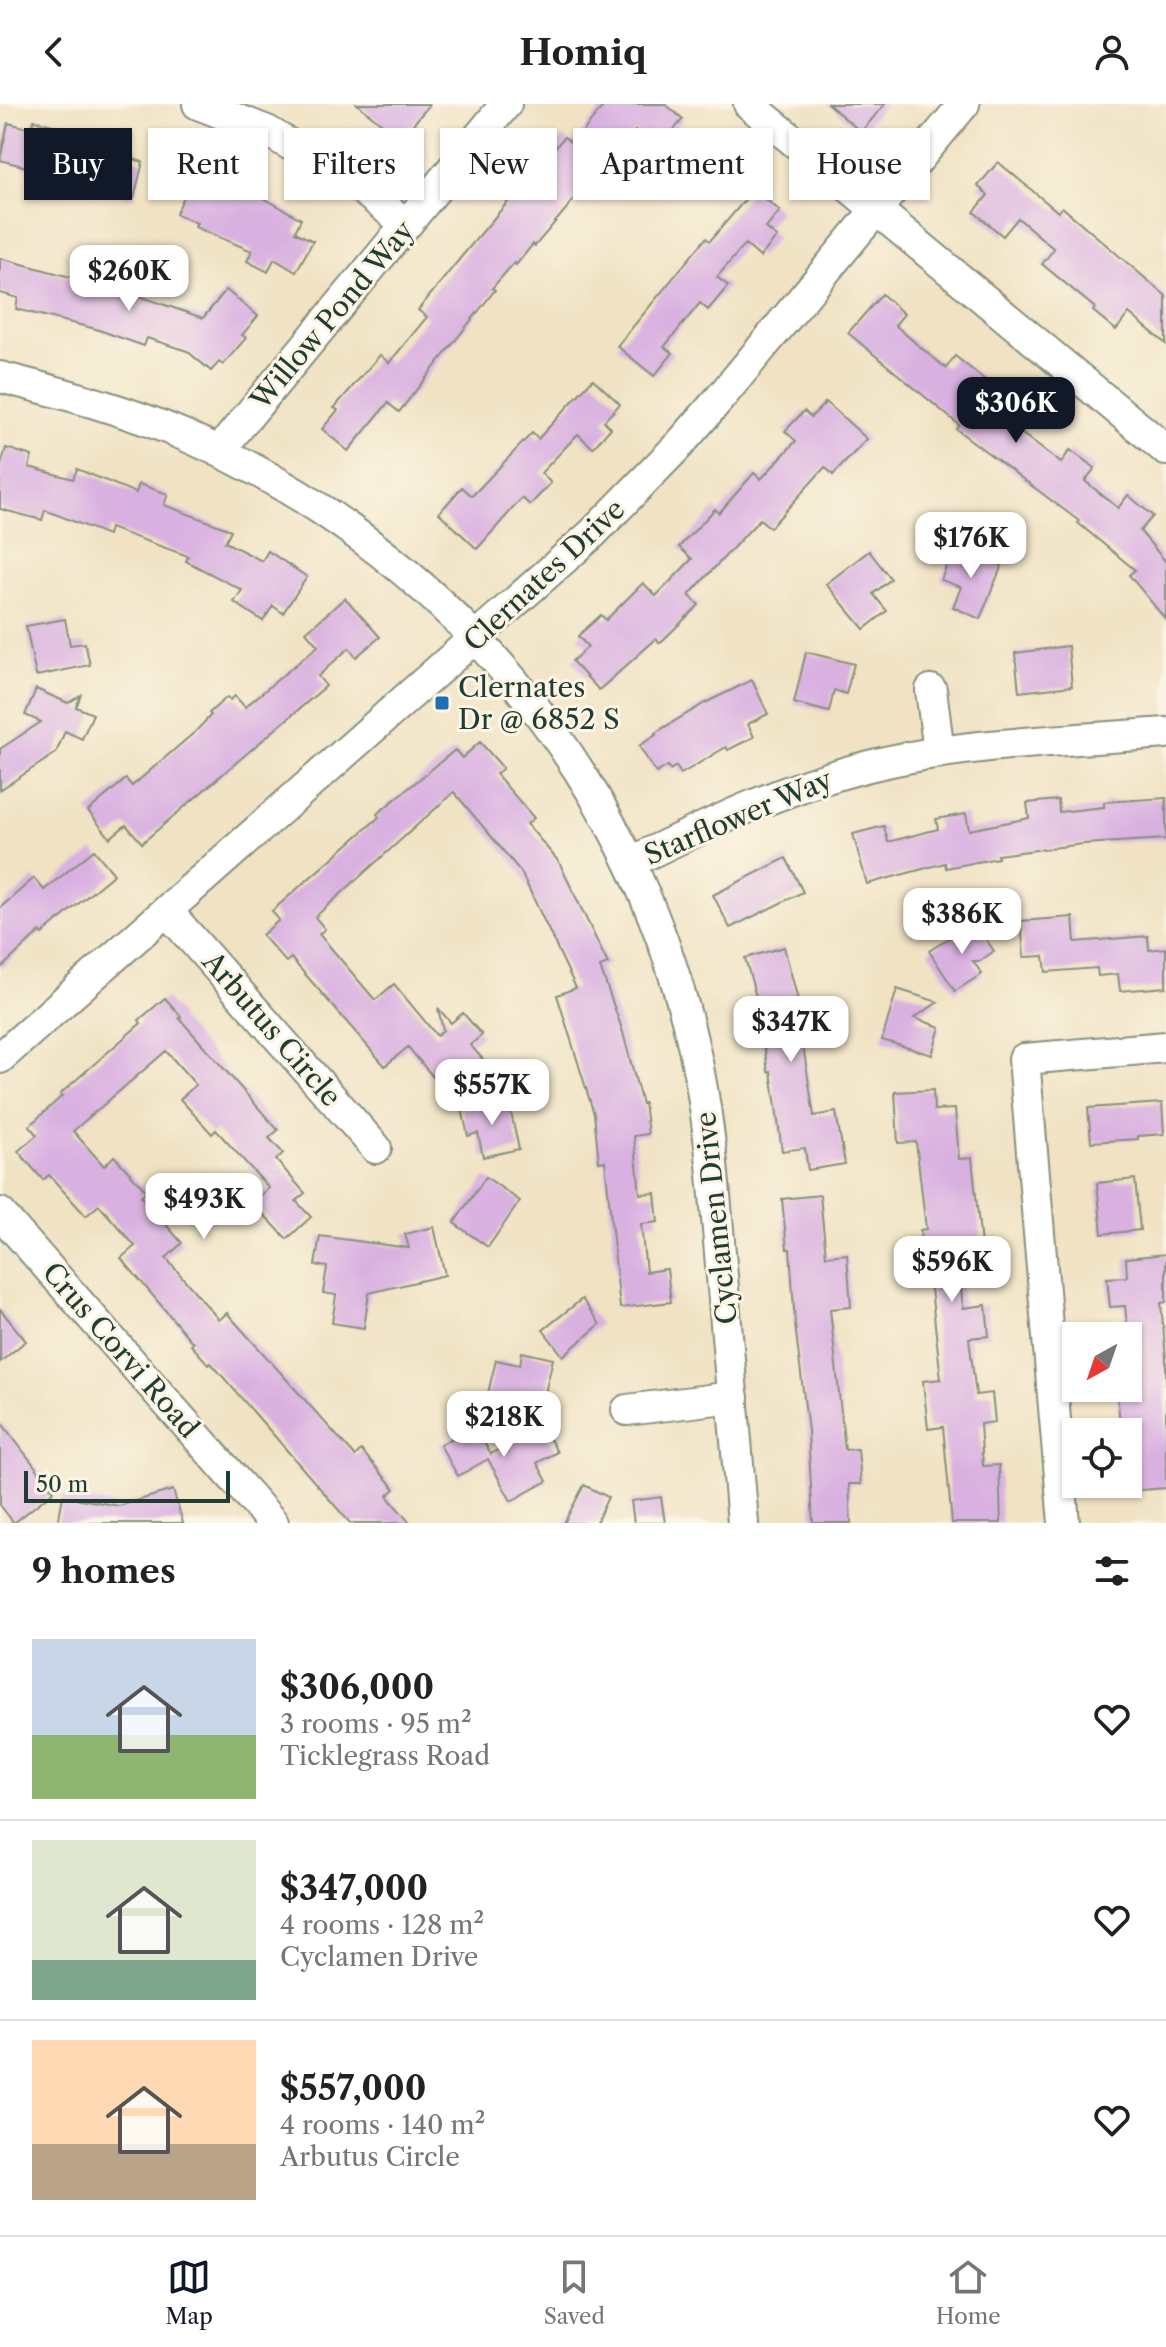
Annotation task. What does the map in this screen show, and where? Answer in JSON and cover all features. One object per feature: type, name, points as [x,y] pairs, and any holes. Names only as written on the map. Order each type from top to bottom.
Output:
[{"type":"street","points":[[198,104],[267,131],[353,182],[406,224]]},
{"type":"street","name":"Willow Pond Way","points":[[219,451],[506,104]]},
{"type":"street","points":[[749,104],[1166,450]]},
{"type":"street","name":"Clernates Drive","points":[[0,1058],[592,534],[679,445],[964,104]]},
{"type":"street","name":"Cyclamen Drive","points":[[0,377],[111,408],[219,451],[342,522],[395,562],[476,639],[548,723],[579,768],[631,862],[667,952],[682,999],[701,1081],[710,1141],[743,1523]]},
{"type":"street","points":[[931,690],[939,752]]},
{"type":"street","name":"Starflower Way","points":[[631,862],[717,820],[788,791],[871,765],[939,752],[1166,733]]},
{"type":"street","name":"Arbutus Circle","points":[[167,911],[376,1148]]},
{"type":"street","points":[[1064,1523],[1024,1059],[1166,1047]]},
{"type":"street","name":"Crus Corvi Road","points":[[0,1213],[273,1523]]},
{"type":"street","points":[[627,1410],[733,1397]]},
{"type":"building","points":[[357,104],[430,104],[410,128],[387,128]]},
{"type":"building","points":[[605,104],[665,104],[683,119],[676,128],[586,128]]},
{"type":"building","points":[[828,104],[885,104],[864,128],[856,128]]},
{"type":"building","points":[[34,120],[64,128],[32,128]]},
{"type":"building","points":[[8,123],[28,128],[24,128],[24,166],[0,160]]},
{"type":"building","points":[[564,137],[573,144],[574,200],[535,246],[533,244],[492,288],[495,290],[399,412],[388,403],[348,451],[322,429],[338,410],[334,408],[380,355],[389,363],[427,317],[418,310],[509,200],[557,200],[557,145]]},
{"type":"building","points":[[132,159],[143,162],[132,197]]},
{"type":"building","points":[[998,162],[1058,212],[1062,207],[1166,296],[1166,344],[1129,313],[1116,330],[1093,311],[1095,308],[1042,264],[1054,249],[1018,218],[1003,236],[974,212],[988,195],[978,186]]},
{"type":"building","points":[[182,200],[267,200],[301,219],[295,232],[313,241],[296,272],[274,259],[268,272],[247,261],[252,251],[195,227],[197,223],[176,214]]},
{"type":"building","points":[[745,200],[767,200],[780,211],[766,228],[777,237],[760,257],[745,244],[717,277],[728,286],[708,310],[700,303],[664,347],[673,353],[654,376],[617,346],[706,238],[710,241]]},
{"type":"building","points":[[0,258],[133,294],[203,318],[226,290],[258,316],[242,335],[246,338],[223,365],[219,362],[211,371],[187,351],[147,338],[144,346],[96,329],[16,309],[18,298],[0,293]]},
{"type":"building","points":[[882,294],[904,314],[895,325],[920,347],[946,368],[955,356],[1032,418],[1021,433],[1061,463],[1070,450],[1095,468],[1085,481],[1118,508],[1128,495],[1153,516],[1140,531],[1166,562],[1166,620],[1129,575],[1135,570],[1079,521],[956,429],[959,425],[848,333]]},
{"type":"building","points":[[593,379],[620,404],[604,421],[611,428],[593,448],[578,434],[541,473],[551,483],[530,505],[522,498],[477,549],[439,513],[462,487],[472,496],[532,433],[538,439]]},
{"type":"building","points":[[826,402],[867,439],[833,475],[825,467],[770,528],[760,519],[689,595],[699,605],[660,643],[656,639],[599,690],[572,661],[588,647],[578,636],[601,615],[606,620],[643,583],[656,596],[692,559],[679,547],[715,509],[719,513],[754,473],[761,479],[796,441],[785,431],[804,411],[811,417]]},
{"type":"building","points":[[6,448],[32,456],[29,467],[73,479],[77,469],[136,493],[139,484],[168,494],[164,505],[231,530],[225,542],[262,561],[268,551],[307,577],[283,613],[273,606],[263,621],[234,602],[242,590],[186,561],[188,556],[110,528],[108,535],[45,510],[42,520],[0,509],[0,468]]},
{"type":"building","points":[[955,545],[1002,565],[980,619],[953,607],[961,587],[941,580]]},
{"type":"building","points":[[869,551],[891,579],[873,594],[887,611],[864,629],[826,584]]},
{"type":"building","points":[[345,598],[380,637],[356,657],[349,648],[318,676],[326,686],[142,843],[126,825],[110,838],[88,811],[126,779],[132,786],[196,731],[211,715],[209,713],[227,697],[230,700],[235,696],[245,707],[318,646],[306,632]]},
{"type":"building","points":[[65,619],[70,645],[85,643],[90,665],[36,676],[26,626]]},
{"type":"building","points":[[1068,646],[1072,686],[1019,692],[1015,653]]},
{"type":"building","points":[[806,652],[854,664],[846,694],[834,690],[829,712],[794,703]]},
{"type":"building","points":[[752,680],[768,714],[748,724],[754,737],[728,750],[726,747],[681,774],[676,766],[670,770],[668,766],[656,773],[639,746],[705,703]]},
{"type":"building","points":[[36,689],[68,703],[81,695],[76,707],[93,714],[82,739],[65,731],[56,753],[0,790],[0,749],[41,722],[25,715]]},
{"type":"building","points":[[480,742],[503,768],[496,774],[534,818],[527,824],[559,862],[608,964],[600,967],[644,1103],[648,1134],[634,1136],[640,1194],[655,1193],[658,1222],[641,1224],[646,1272],[667,1269],[671,1302],[620,1308],[605,1161],[599,1162],[594,1114],[557,995],[576,988],[521,872],[454,792],[315,917],[325,929],[319,934],[375,1000],[394,984],[437,1036],[443,1030],[438,1008],[451,1023],[463,1013],[482,1035],[470,1045],[490,1067],[458,1094],[451,1063],[434,1078],[408,1047],[385,1066],[291,958],[286,962],[262,935],[279,920],[272,911],[379,817],[377,814],[455,750],[462,758]]},
{"type":"building","points":[[1166,798],[1166,839],[1083,844],[997,855],[998,858],[946,868],[945,863],[867,884],[853,834],[884,826],[888,842],[938,829],[936,819],[966,814],[969,830],[1029,818],[1027,803],[1058,800],[1059,812],[1104,807],[1104,802]]},
{"type":"building","points":[[94,850],[114,874],[42,934],[40,932],[0,969],[0,908],[34,878],[44,890]]},
{"type":"building","points":[[786,858],[803,892],[730,928],[713,895]]},
{"type":"building","points":[[1073,917],[1075,942],[1148,936],[1149,950],[1166,948],[1166,987],[1120,991],[1118,974],[1098,976],[1097,968],[1046,972],[1044,956],[1024,957],[1021,921]]},
{"type":"building","points":[[974,922],[994,951],[980,961],[973,961],[982,974],[955,991],[929,951]]},
{"type":"building","points":[[784,947],[798,1000],[814,1116],[836,1112],[845,1164],[808,1170],[805,1148],[782,1151],[771,1071],[768,1072],[758,1004],[745,958]]},
{"type":"building","points":[[897,989],[938,1002],[914,1018],[940,1027],[932,1055],[882,1040]]},
{"type":"building","points":[[165,998],[278,1130],[269,1138],[283,1153],[276,1160],[305,1193],[296,1201],[311,1217],[287,1239],[253,1203],[269,1188],[216,1130],[212,1134],[180,1099],[196,1085],[166,1051],[73,1131],[104,1166],[114,1156],[146,1191],[141,1196],[182,1243],[166,1258],[219,1320],[227,1313],[355,1456],[361,1450],[395,1489],[387,1496],[410,1523],[350,1523],[211,1363],[209,1365],[191,1345],[193,1343],[121,1258],[135,1246],[99,1205],[86,1216],[49,1175],[43,1180],[18,1151],[37,1135],[29,1126]]},
{"type":"building","points":[[933,1090],[934,1110],[955,1109],[959,1159],[972,1158],[982,1254],[958,1257],[963,1308],[986,1305],[989,1336],[969,1338],[976,1395],[992,1393],[995,1422],[980,1424],[983,1466],[999,1465],[1001,1523],[952,1523],[943,1427],[928,1429],[923,1381],[941,1379],[930,1280],[925,1281],[920,1230],[926,1229],[916,1142],[898,1143],[895,1092]]},
{"type":"building","points":[[508,1099],[519,1149],[483,1157],[478,1133],[468,1136],[462,1109]]},
{"type":"building","points":[[1162,1103],[1164,1134],[1091,1142],[1088,1108]]},
{"type":"building","points":[[486,1177],[520,1201],[488,1247],[454,1223]]},
{"type":"building","points":[[1135,1179],[1140,1230],[1102,1234],[1097,1183]]},
{"type":"building","points":[[820,1195],[826,1256],[847,1254],[851,1307],[830,1309],[845,1450],[858,1449],[861,1484],[849,1484],[851,1523],[813,1523],[808,1431],[782,1199]]},
{"type":"building","points":[[434,1227],[445,1275],[369,1293],[364,1328],[332,1323],[336,1295],[323,1293],[327,1267],[315,1265],[320,1236],[409,1248],[405,1234]]},
{"type":"building","points":[[1166,1254],[1166,1302],[1161,1303],[1166,1358],[1166,1488],[1142,1490],[1142,1418],[1119,1418],[1118,1402],[1142,1402],[1142,1322],[1127,1322],[1125,1306],[1110,1307],[1107,1278],[1127,1277],[1126,1258]]},
{"type":"building","points":[[582,1299],[600,1324],[563,1356],[543,1330]]},
{"type":"building","points":[[0,1309],[26,1341],[0,1362]]},
{"type":"building","points":[[522,1352],[553,1359],[540,1414],[486,1401],[496,1360],[520,1365]]},
{"type":"building","points":[[0,1421],[54,1491],[14,1523],[0,1505]]},
{"type":"building","points":[[474,1426],[491,1454],[543,1426],[557,1452],[537,1463],[547,1481],[511,1501],[488,1459],[458,1476],[440,1445]]},
{"type":"building","points":[[584,1485],[608,1497],[596,1523],[564,1523]]},
{"type":"building","points":[[173,1490],[183,1523],[58,1523],[63,1496],[119,1506]]},
{"type":"building","points":[[661,1497],[665,1523],[634,1523],[631,1501]]},
{"type":"place","name":"Clernates Dr @ 6852 S","points":[[442,703]]}]
